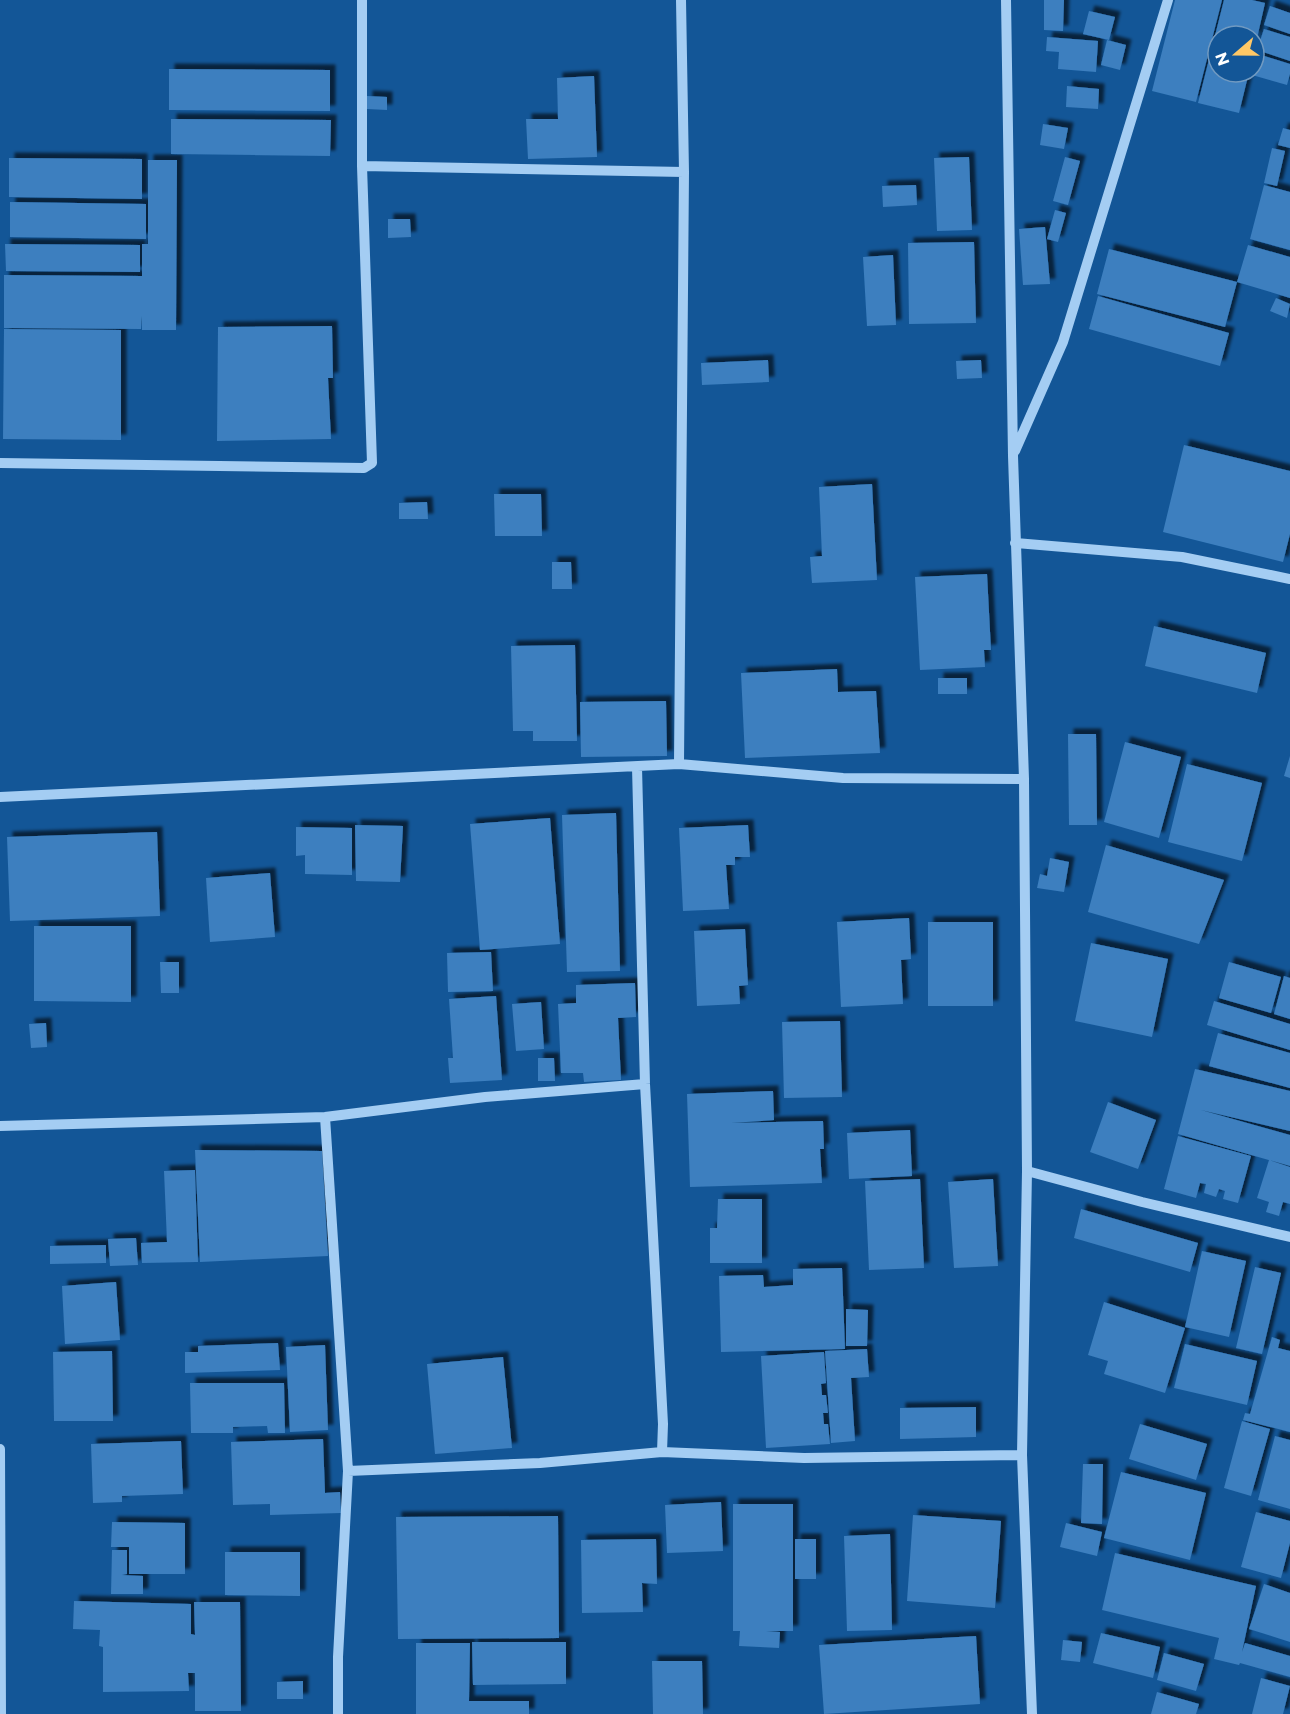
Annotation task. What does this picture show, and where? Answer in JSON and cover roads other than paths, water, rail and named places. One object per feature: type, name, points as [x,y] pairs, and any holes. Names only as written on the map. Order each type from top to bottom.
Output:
[{"type":"street","points":[[0,463],[364,468],[372,463],[362,166],[362,0]]},
{"type":"street","points":[[679,764],[684,172],[681,0]]},
{"type":"street","points":[[1006,0],[1015,543],[1024,778],[1027,1171],[1022,1455],[1032,1714]]},
{"type":"street","points":[[1013,456],[1063,342],[1168,0]]},
{"type":"street","points":[[362,166],[684,172]]},
{"type":"street","points":[[1015,543],[1182,557],[1290,579]]},
{"type":"street","points":[[0,797],[679,764],[843,778],[1024,778]]},
{"type":"street","points":[[637,767],[645,1084],[663,1424],[662,1452]]},
{"type":"street","points":[[0,1126],[325,1118],[485,1097],[645,1084]]},
{"type":"street","points":[[325,1118],[348,1471],[338,1657],[338,1714]]},
{"type":"street","points":[[1027,1171],[1142,1202],[1290,1237]]},
{"type":"street","points":[[0,1449],[1,1714]]},
{"type":"street","points":[[348,1471],[540,1463],[662,1452],[804,1458],[1022,1455]]}]
